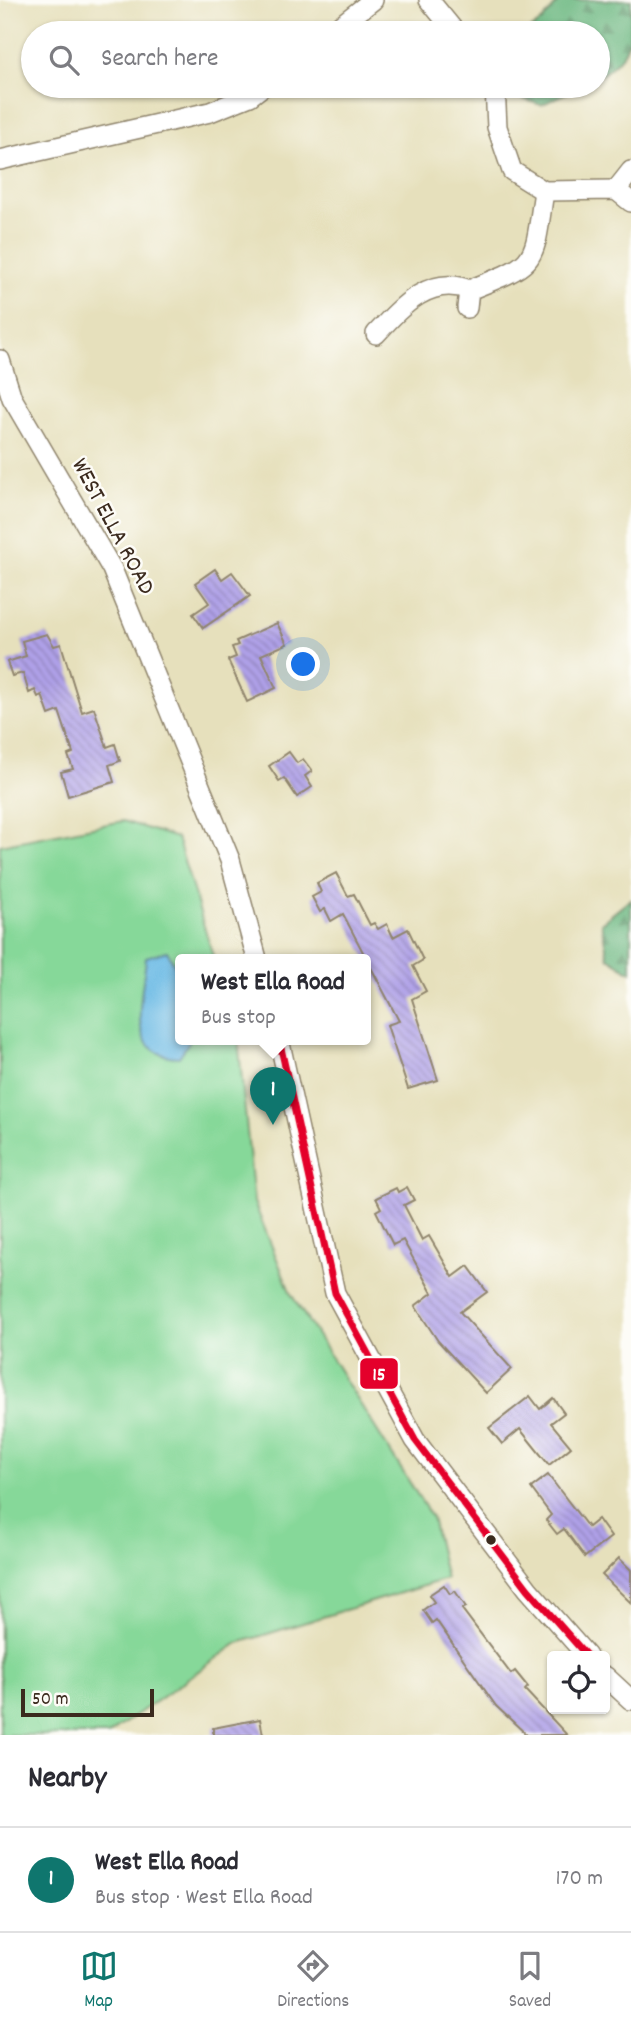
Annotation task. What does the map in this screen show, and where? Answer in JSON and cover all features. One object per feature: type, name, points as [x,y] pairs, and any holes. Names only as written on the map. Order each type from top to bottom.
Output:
[{"type":"street","points":[[346,21],[373,0]]},
{"type":"street","points":[[429,0],[446,21]]},
{"type":"street","points":[[0,160],[210,112],[245,98]]},
{"type":"street","points":[[495,98],[496,127],[512,171],[544,191],[623,196],[631,171]]},
{"type":"street","points":[[376,334],[417,295],[463,294],[520,270],[535,252],[544,191]]},
{"type":"street","name":"WEST ELLA ROAD","points":[[0,360],[6,401],[112,569],[230,860],[256,954]]},
{"type":"street","points":[[280,1045],[335,1293],[415,1440],[528,1589],[583,1651]]},
{"type":"street","points":[[610,1681],[631,1700]]},
{"type":"green space","points":[[560,0],[631,0],[627,46],[610,68],[610,21],[542,21]]},
{"type":"green space","points":[[520,98],[556,98],[541,105]]},
{"type":"green space","points":[[123,821],[177,838],[212,954],[175,954],[175,1045],[239,1045],[254,1202],[291,1294],[432,1518],[446,1579],[238,1643],[108,1735],[0,1735],[0,845]]},
{"type":"green space","points":[[631,899],[631,972],[608,957],[601,923]]},
{"type":"water","points":[[167,951],[175,966],[175,1045],[187,1045],[179,1057],[161,1054],[149,1046],[143,1034],[140,1004],[146,957]]},
{"type":"building","points":[[215,569],[222,579],[232,572],[250,596],[203,628],[193,614],[209,603],[195,583]]},
{"type":"building","points":[[277,623],[287,644],[261,655],[276,688],[247,702],[228,660],[236,657],[232,647],[238,645],[236,641]]},
{"type":"building","points":[[47,634],[54,646],[61,644],[82,712],[94,708],[107,747],[115,744],[120,761],[109,765],[114,782],[68,796],[61,772],[73,769],[68,755],[73,753],[59,711],[49,715],[42,695],[38,697],[35,690],[29,693],[23,673],[12,676],[7,662],[26,656],[22,641]]},
{"type":"building","points":[[289,752],[297,763],[303,759],[312,771],[305,776],[312,787],[297,797],[284,778],[279,781],[269,766]]},
{"type":"building","points":[[336,873],[348,896],[354,894],[370,925],[374,923],[378,929],[387,924],[393,937],[408,929],[423,960],[413,966],[426,991],[412,999],[438,1080],[408,1089],[387,1025],[399,1021],[371,968],[371,954],[364,954],[343,914],[331,921],[325,909],[320,912],[312,897],[321,892],[317,883]]},
{"type":"building","points":[[407,1187],[414,1200],[404,1205],[422,1240],[429,1236],[453,1277],[468,1266],[487,1292],[460,1312],[512,1369],[486,1393],[438,1341],[415,1306],[432,1293],[403,1240],[393,1245],[376,1211],[381,1208],[376,1198],[396,1188],[398,1192]]},
{"type":"building","points":[[530,1396],[540,1409],[553,1398],[564,1413],[551,1423],[571,1447],[549,1465],[520,1429],[502,1444],[489,1428]]},
{"type":"building","points":[[548,1475],[588,1527],[598,1519],[611,1537],[585,1557],[564,1529],[557,1534],[546,1520],[551,1515],[531,1488]]},
{"type":"building","points":[[619,1558],[631,1570],[631,1603],[602,1575]]},
{"type":"building","points":[[444,1585],[450,1594],[455,1591],[466,1607],[462,1609],[511,1674],[515,1671],[528,1687],[525,1690],[567,1735],[527,1735],[496,1706],[436,1620],[432,1623],[423,1610],[434,1602],[429,1595]]},
{"type":"building","points":[[260,1719],[263,1735],[213,1735],[213,1728]]},
{"type":"transit line","name":"15","points":[[280,1045],[335,1293],[415,1440],[528,1589],[583,1651]]},
{"type":"place","name":"West Ella Road","points":[[273,1125]]}]
